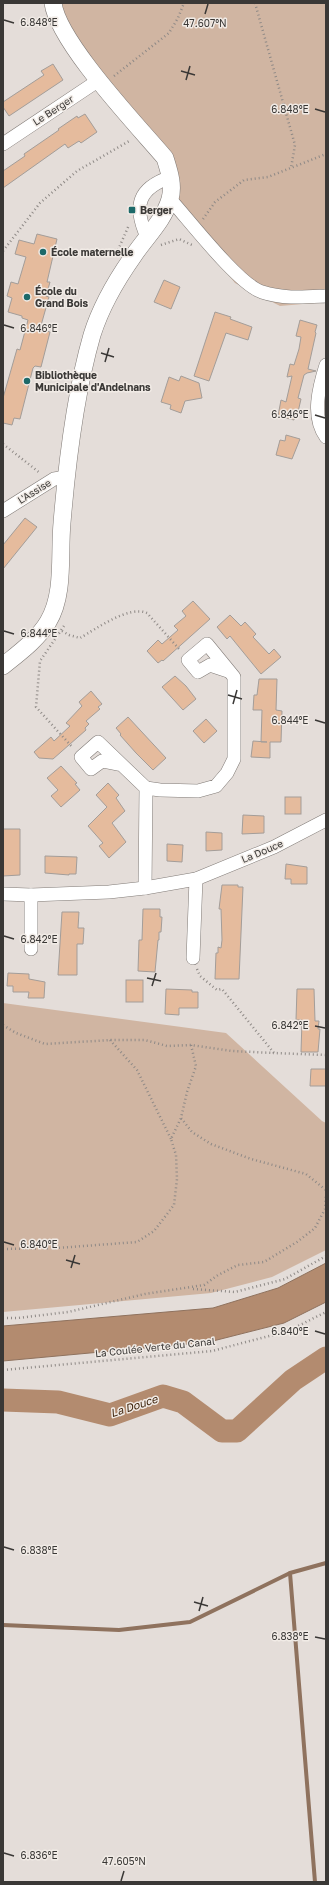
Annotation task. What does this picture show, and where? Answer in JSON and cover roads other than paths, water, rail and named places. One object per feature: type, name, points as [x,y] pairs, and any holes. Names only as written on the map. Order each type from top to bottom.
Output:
[{"type":"street","points":[[3,666],[24,649],[40,632],[48,621],[54,608],[59,578],[66,477],[80,388],[93,334],[105,303],[118,279],[152,244],[170,199],[171,177],[165,158],[72,45],[54,13],[53,3]]},
{"type":"street","name":"Le Berger","points":[[4,140],[103,84]]},
{"type":"street","points":[[152,244],[142,226],[138,208],[145,192],[158,182],[171,177]]},
{"type":"street","points":[[170,199],[235,273],[261,292],[293,298],[326,296]]},
{"type":"street","points":[[326,366],[321,380],[317,413],[322,432],[326,437]]},
{"type":"street","name":"L'Assise","points":[[3,511],[54,479],[66,477]]},
{"type":"street","points":[[122,765],[102,761],[91,770],[81,757],[98,742],[122,765],[146,788],[198,791],[216,786],[227,772],[234,759],[234,677],[207,644],[188,660],[198,672],[210,665],[228,671]]},
{"type":"street","points":[[145,888],[146,788]]},
{"type":"street","name":"La Douce","points":[[3,894],[31,895],[108,892],[145,888],[196,879],[274,847],[326,820]]},
{"type":"street","points":[[193,958],[196,879]]},
{"type":"street","points":[[31,895],[31,949]]},
{"type":"waterway","name":"La Douce","points":[[3,1400],[58,1402],[110,1415],[163,1396],[183,1402],[222,1431],[237,1431],[293,1380],[326,1358]]},
{"type":"waterway","points":[[315,1882],[290,1573],[326,1563]]},
{"type":"waterway","points":[[3,1625],[119,1630],[190,1622],[290,1573]]},
{"type":"place","name":"Berger","points":[[132,210]]},
{"type":"place","name":"École maternelle","points":[[43,252]]},
{"type":"place","name":"École du Grand Bois","points":[[27,297]]},
{"type":"place","name":"Bibliothèque Municipale d'Andelnans","points":[[27,381]]}]
